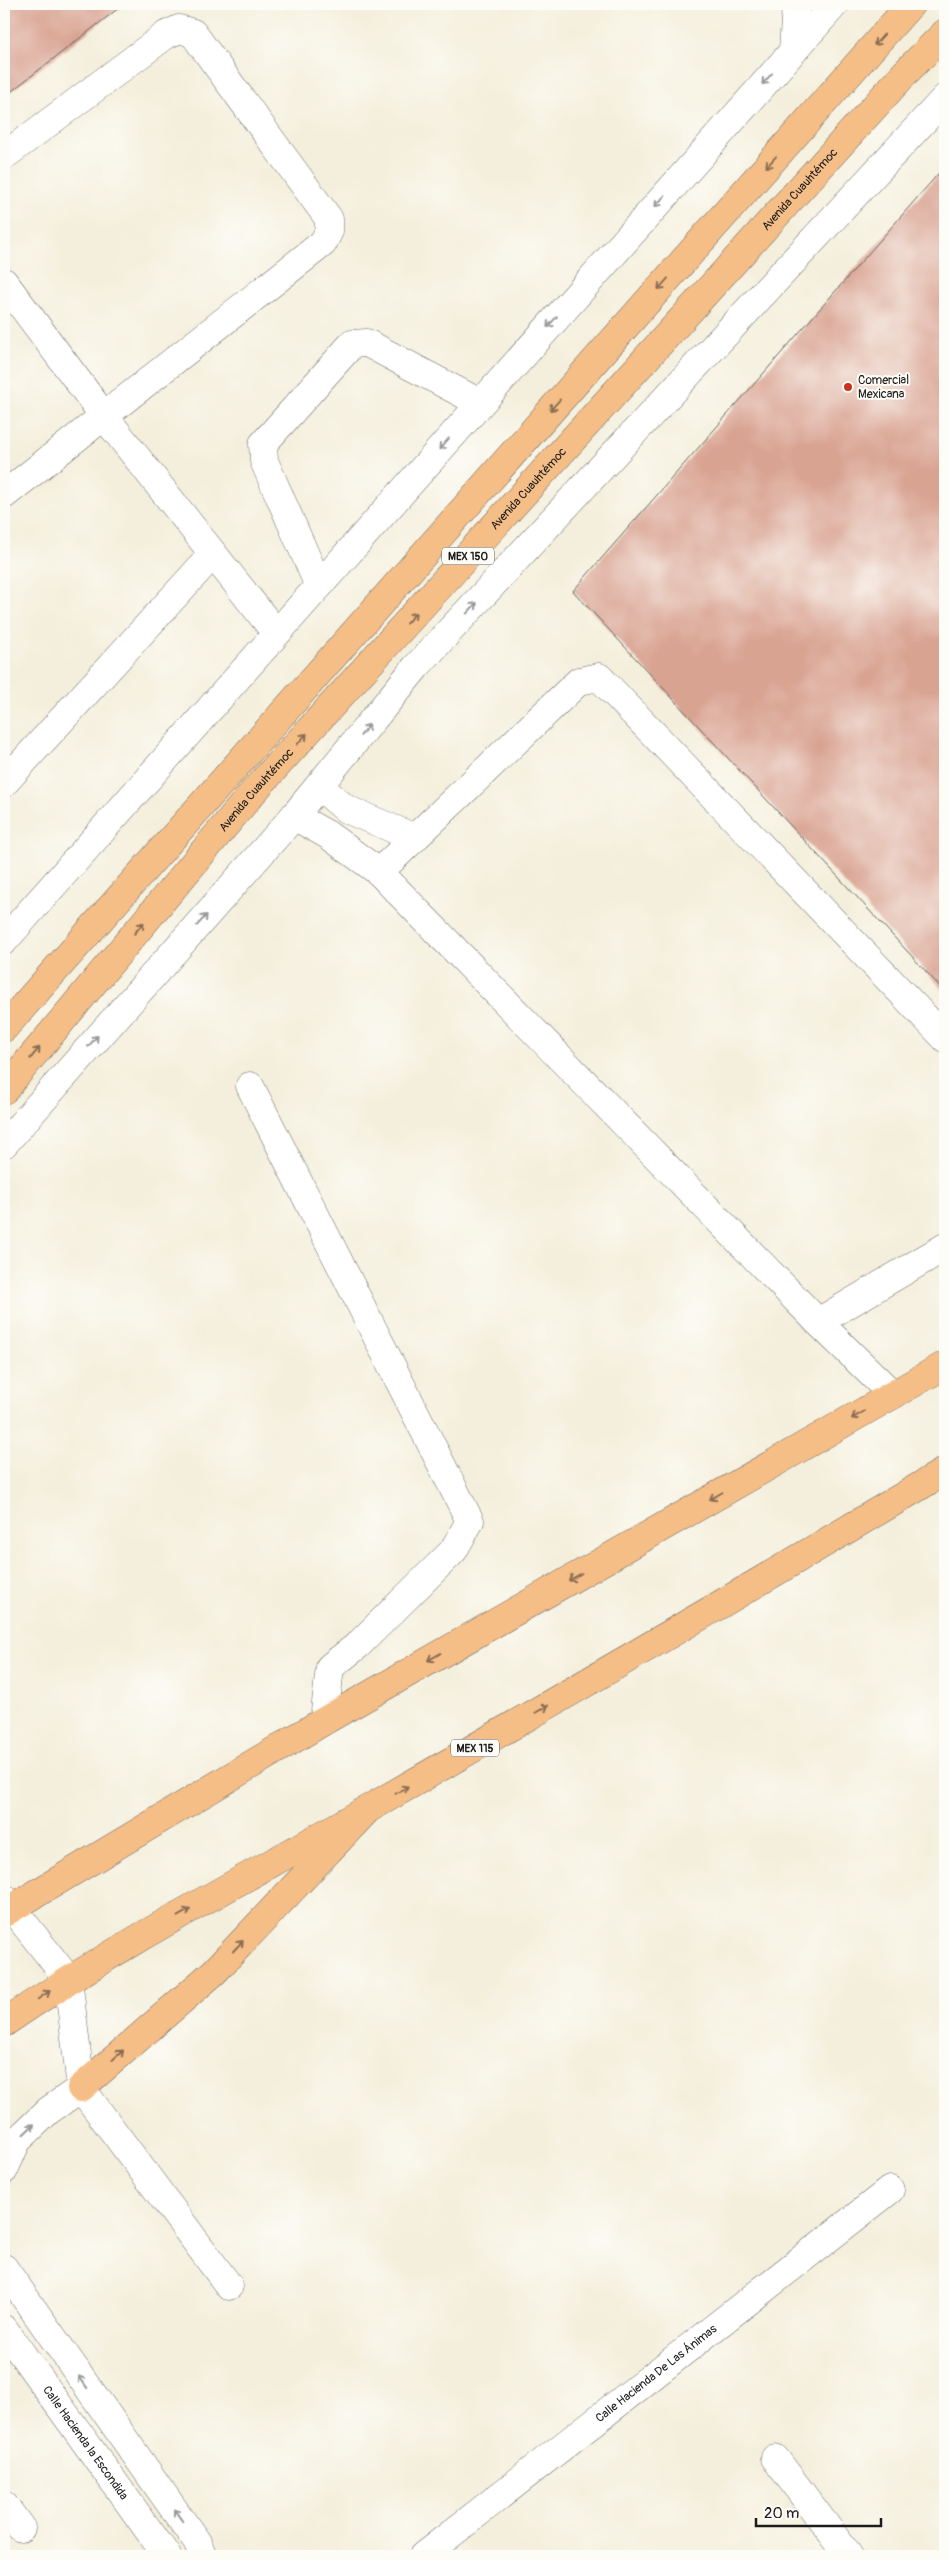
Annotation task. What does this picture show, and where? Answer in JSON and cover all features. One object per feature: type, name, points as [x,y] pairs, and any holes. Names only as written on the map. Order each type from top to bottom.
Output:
[{"type":"main road","name":"MEX 150","points":[[4,1028],[911,4]]},
{"type":"main road","name":"Avenida Cuauhtémoc","points":[[4,1090],[254,791],[905,73],[945,33]]},
{"type":"main road","points":[[6,1906],[324,1721],[945,1365]]},
{"type":"main road","name":"MEX 115","points":[[4,2023],[68,1979],[366,1811],[698,1619],[945,1471]]},
{"type":"main road","points":[[81,2088],[172,2006],[214,1972],[366,1811]]},
{"type":"street","points":[[793,51],[796,4]]},
{"type":"street","points":[[4,941],[835,4]]},
{"type":"street","points":[[4,156],[166,35],[179,29],[193,32],[329,219],[329,231],[323,243],[4,495]]},
{"type":"street","points":[[4,1144],[294,816],[416,668],[942,108]]},
{"type":"street","points":[[4,282],[104,416],[276,634]]},
{"type":"street","points":[[319,586],[264,461],[263,444],[269,437],[352,344],[367,343],[480,403]]},
{"type":"street","points":[[4,783],[213,554]]},
{"type":"street","points":[[379,872],[579,681],[599,677],[945,1038]]},
{"type":"street","points":[[319,786],[346,808],[415,838]]},
{"type":"street","points":[[328,835],[346,808]]},
{"type":"street","points":[[294,816],[328,835],[379,872],[818,1322],[893,1395]]},
{"type":"street","points":[[250,1086],[470,1522],[453,1551],[358,1645],[330,1667],[324,1721]]},
{"type":"street","points":[[818,1322],[945,1247]]},
{"type":"street","points":[[6,1906],[68,1979],[81,2088],[229,2286]]},
{"type":"street","points":[[4,2170],[17,2141],[48,2111],[81,2088]]},
{"type":"street","name":"Calle Hacienda De Las Ánimas","points":[[423,2556],[890,2190]]},
{"type":"street","points":[[4,2268],[197,2542],[202,2556]]},
{"type":"street","name":"Calle Hacienda la Escondida","points":[[4,2329],[167,2556]]},
{"type":"street","points":[[775,2458],[849,2556]]},
{"type":"street","points":[[4,2505],[21,2528]]},
{"type":"building","points":[[4,4],[124,4],[4,97]]},
{"type":"building","name":"Comercial Mexicana","points":[[938,174],[945,182],[945,992],[573,591]]},
{"type":"place","name":"Comercial Mexicana","points":[[848,387]]}]
